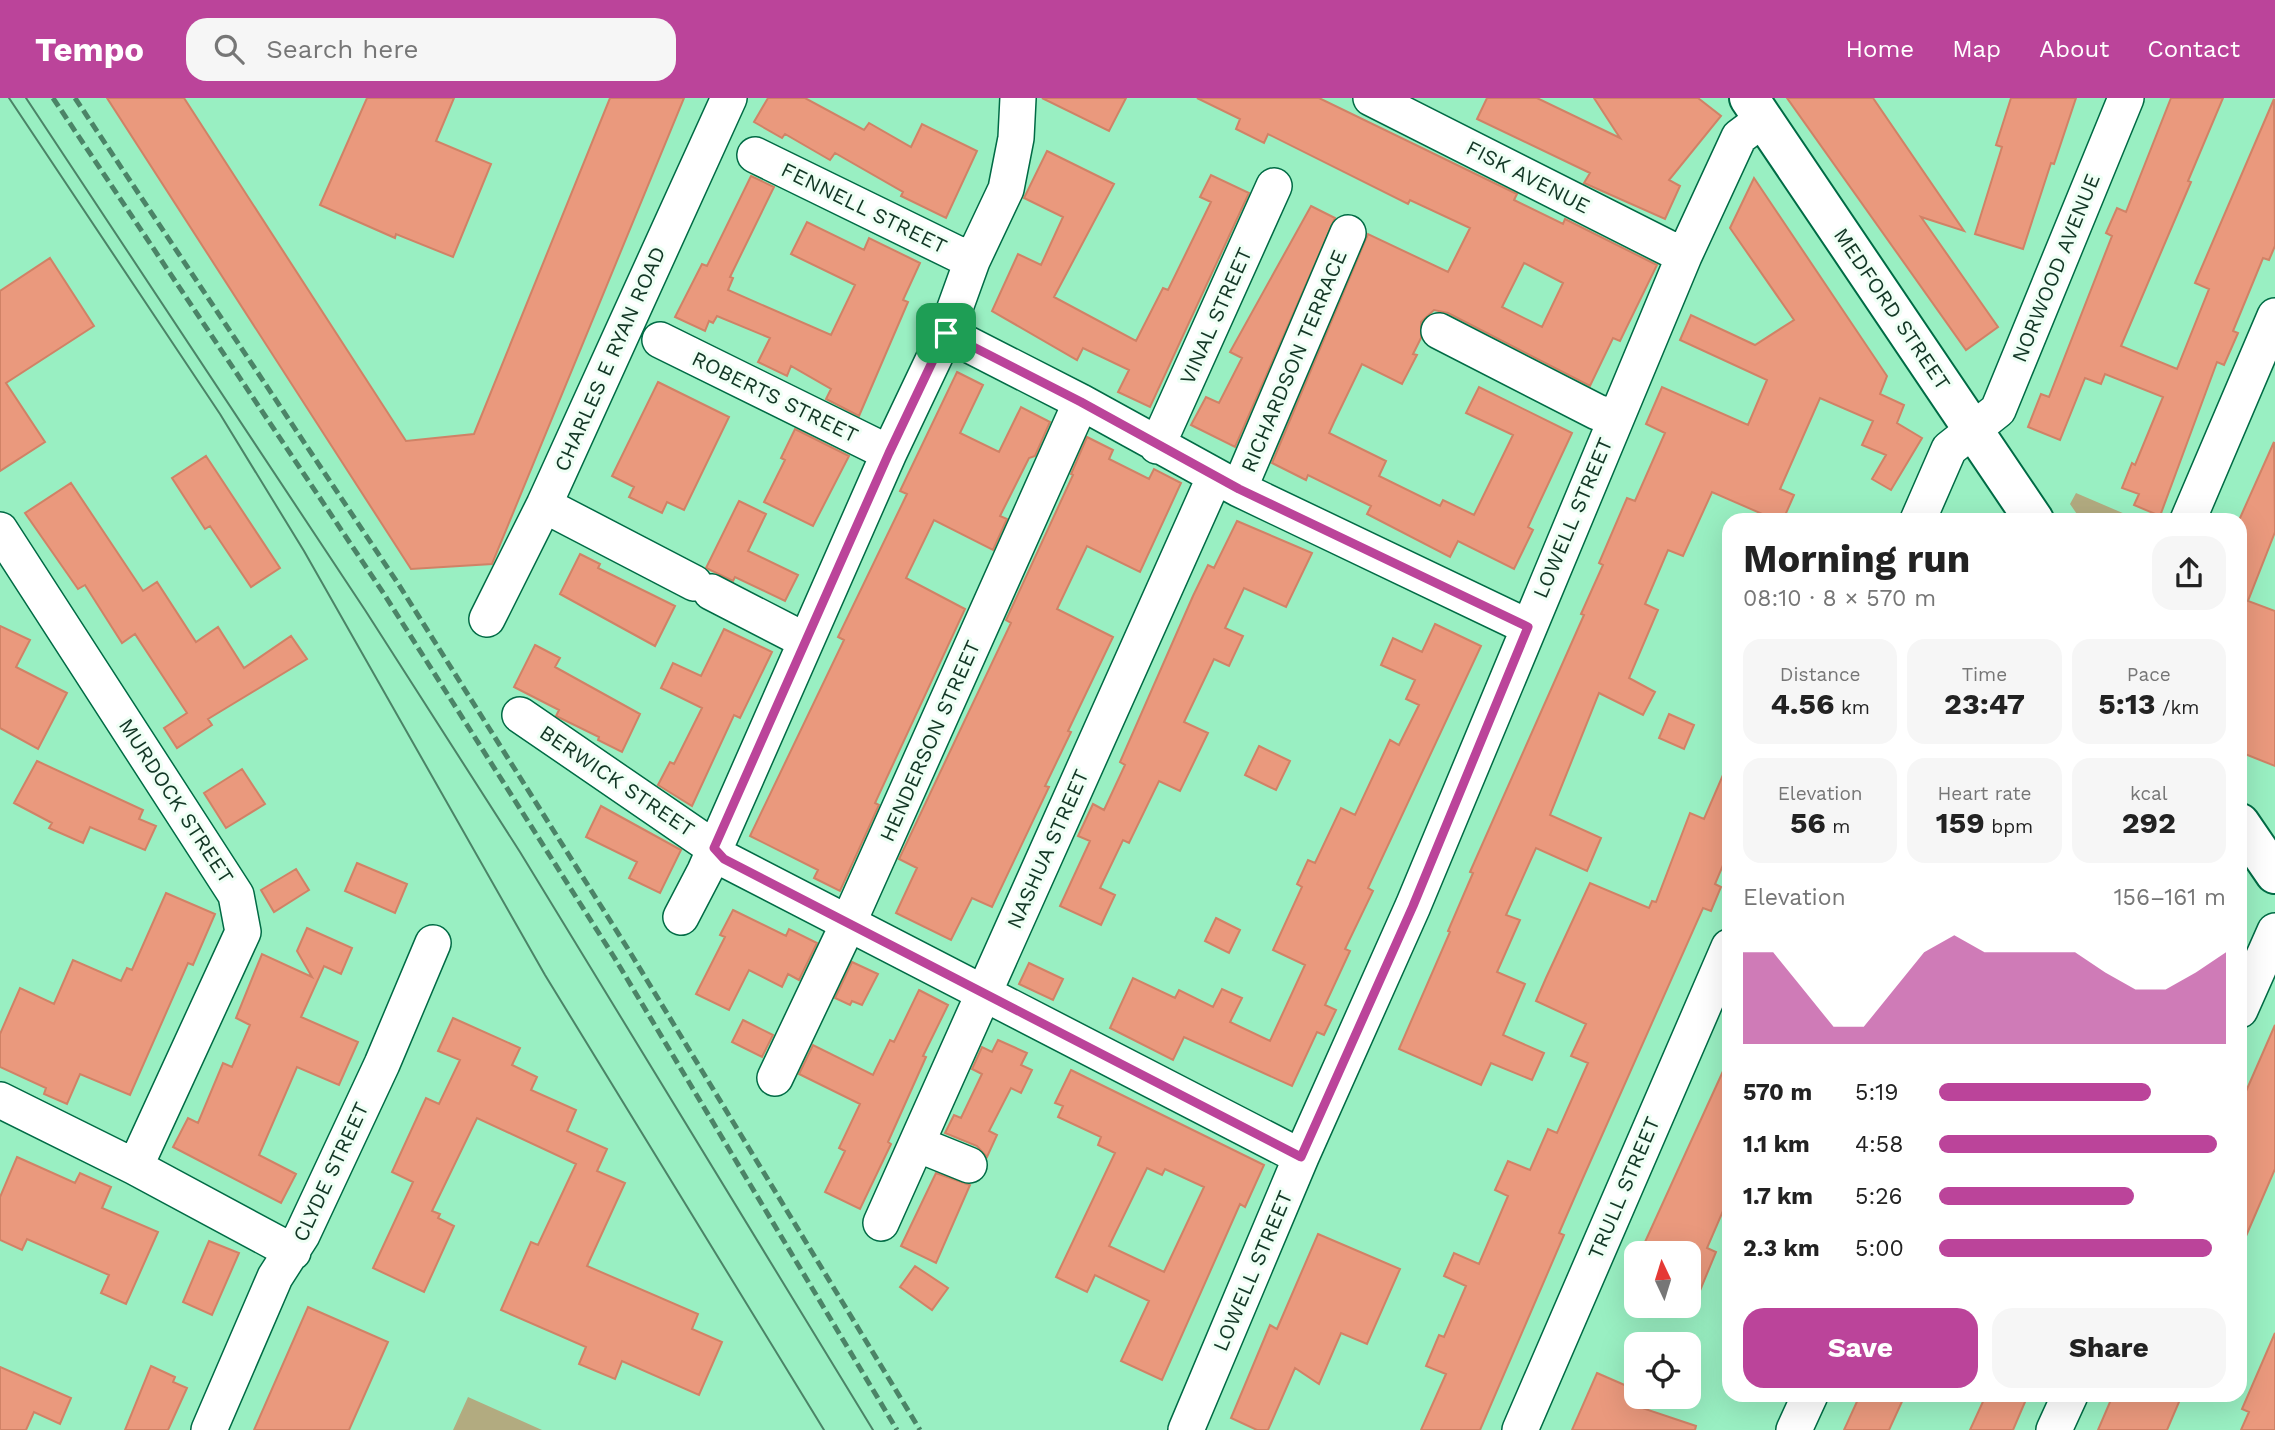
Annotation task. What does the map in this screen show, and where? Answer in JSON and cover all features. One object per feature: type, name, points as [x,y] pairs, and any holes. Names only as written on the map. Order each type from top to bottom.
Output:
[{"type":"main road","name":"MEDFORD STREET","points":[[1756,109],[2029,513]]},
{"type":"main road","points":[[2247,833],[2275,874]]},
{"type":"street","name":"CHARLES E RYAN ROAD","points":[[487,619],[544,505],[729,98]]},
{"type":"street","points":[[681,917],[889,453],[946,333],[972,261],[1006,189],[1016,138],[1018,98]]},
{"type":"street","name":"FISK AVENUE","points":[[1371,98],[1684,256]]},
{"type":"street","name":"NORWOOD AVENUE","points":[[1974,429],[1998,410],[2126,98]]},
{"type":"street","name":"LOWELL STREET","points":[[1186,1430],[1301,1157],[1413,906],[1684,256],[1739,137],[1756,109]]},
{"type":"street","name":"FENNELL STREET","points":[[755,155],[972,261]]},
{"type":"street","name":"VINAL STREET","points":[[1157,446],[1274,186]]},
{"type":"street","name":"RICHARDSON TERRACE","points":[[1227,482],[1348,233]]},
{"type":"street","points":[[2191,513],[2275,316]]},
{"type":"street","points":[[1439,331],[1597,412],[1615,418]]},
{"type":"street","points":[[946,333],[1081,402],[1227,482],[1528,627]]},
{"type":"street","name":"ROBERTS STREET","points":[[660,340],[889,453]]},
{"type":"street","name":"HENDERSON STREET","points":[[775,1078],[848,923],[1081,402]]},
{"type":"street","points":[[1921,513],[1949,449],[1974,429]]},
{"type":"street","name":"NASHUA STREET","points":[[881,1223],[985,992],[1067,844],[1227,482]]},
{"type":"street","points":[[544,505],[806,640]]},
{"type":"street","name":"MURDOCK STREET","points":[[0,530],[236,895],[243,932],[135,1167]]},
{"type":"street","name":"BERWICK STREET","points":[[520,715],[714,848],[724,859],[1301,1157]]},
{"type":"street","points":[[2247,994],[2275,931]]},
{"type":"street","name":"CLYDE STREET","points":[[0,1100],[135,1167],[293,1252],[382,1064],[433,943]]},
{"type":"street","name":"TRULL STREET","points":[[1520,1430],[1722,963]]},
{"type":"street","points":[[917,1144],[969,1165]]},
{"type":"street","points":[[209,1430],[275,1277],[293,1252]]},
{"type":"street","points":[[1794,1430],[1807,1402]]},
{"type":"street","points":[[2054,1430],[2067,1402]]},
{"type":"shaded area","points":[[2076,493],[2123,513],[2076,513],[2070,504]]},
{"type":"shaded area","points":[[468,1397],[542,1430],[453,1430]]},
{"type":"building","points":[[107,98],[184,98],[406,441],[474,434],[610,98],[684,98],[492,564],[411,569]]},
{"type":"building","points":[[367,98],[454,98],[436,141],[491,164],[453,257],[396,234],[395,238],[320,205]]},
{"type":"building","points":[[768,98],[805,98],[864,130],[869,123],[911,147],[922,124],[977,151],[946,218],[901,196],[903,192],[835,153],[830,160],[785,134],[782,138],[754,122]]},
{"type":"building","points":[[1042,98],[1126,98],[1109,131]]},
{"type":"building","points":[[1197,98],[1319,98],[1517,194],[1514,200],[1563,224],[1565,219],[1657,265],[1620,341],[1613,338],[1590,386],[1448,313],[1434,310],[1421,322],[1421,338],[1413,354],[1417,355],[1402,384],[1362,364],[1334,422],[1329,433],[1386,461],[1379,476],[1440,506],[1443,500],[1474,515],[1513,435],[1466,413],[1479,387],[1572,433],[1528,527],[1533,530],[1514,569],[1458,541],[1450,557],[1367,514],[1371,506],[1308,475],[1306,480],[1272,463],[1368,234],[1448,272],[1470,228],[1410,200],[1408,204],[1268,134],[1264,143],[1236,129],[1240,119]],"holes":[[[1524,263],[1563,283],[1542,327],[1502,307]]]},
{"type":"building","points":[[1487,98],[1537,98],[1620,138],[1594,98],[1698,98],[1721,116],[1669,180],[1680,186],[1665,219],[1584,183],[1590,173],[1477,119]]},
{"type":"building","points":[[1787,98],[1873,98],[1964,231],[1921,217],[1998,327],[1966,350]]},
{"type":"building","points":[[2011,98],[2076,98],[2023,249],[1975,234],[2002,147],[1996,145]]},
{"type":"building","points":[[2171,98],[2223,98],[2188,181],[2191,182],[2121,346],[2177,369],[2209,289],[2195,283],[2274,99],[2275,246],[2269,260],[2263,258],[2233,331],[2238,333],[2224,365],[2217,362],[2161,513],[2153,513],[2134,505],[2139,494],[2122,488],[2132,463],[2135,465],[2163,397],[2105,374],[2101,384],[2085,378],[2060,440],[2028,427],[2041,394],[2049,397],[2112,236],[2106,233],[2117,208],[2126,212]]},
{"type":"building","points":[[1047,151],[1114,184],[1054,297],[1136,341],[1163,288],[1168,290],[1211,202],[1200,197],[1211,175],[1249,193],[1150,407],[1118,392],[1129,370],[1083,348],[1077,360],[992,311],[1018,254],[1041,265],[1063,217],[1024,198]]},
{"type":"building","points":[[751,176],[774,187],[730,277],[733,278],[728,290],[831,335],[855,285],[791,254],[807,222],[864,250],[869,238],[920,263],[903,300],[908,302],[859,416],[826,399],[831,389],[791,366],[787,376],[758,362],[770,338],[717,316],[713,323],[709,321],[705,331],[675,317],[702,264],[707,266]]},
{"type":"building","points":[[1754,178],[1887,376],[1880,394],[1904,405],[1897,423],[1922,438],[1891,490],[1872,479],[1886,455],[1862,445],[1873,421],[1820,398],[1780,489],[1794,495],[1786,513],[1760,513],[1712,492],[1683,556],[1668,550],[1645,604],[1658,610],[1629,678],[1655,692],[1643,715],[1599,693],[1550,815],[1601,838],[1587,871],[1536,848],[1506,915],[1520,920],[1497,972],[1525,984],[1503,1035],[1544,1053],[1532,1080],[1491,1063],[1481,1085],[1399,1049],[1450,932],[1448,931],[1473,873],[1470,872],[1584,615],[1581,614],[1603,565],[1599,563],[1627,498],[1635,501],[1665,433],[1646,424],[1662,387],[1748,425],[1767,380],[1680,340],[1691,315],[1755,345],[1794,320],[1730,228]]},
{"type":"building","points":[[1311,206],[1335,218],[1235,447],[1191,425],[1206,397],[1219,403],[1242,358],[1230,352]]},
{"type":"building","points":[[50,258],[94,326],[6,383],[45,442],[0,471],[0,291]]},
{"type":"building","points":[[957,372],[983,385],[960,433],[999,452],[1021,407],[1050,422],[1035,456],[1029,458],[1000,516],[1007,519],[993,550],[934,520],[906,578],[965,609],[875,803],[879,805],[840,891],[814,878],[818,870],[750,836],[844,640],[838,637],[907,494],[900,491]]},
{"type":"building","points":[[658,382],[729,417],[684,510],[667,502],[662,513],[629,497],[634,487],[612,476]]},
{"type":"building","points":[[795,429],[849,456],[813,526],[764,502],[785,460],[781,458]]},
{"type":"building","points":[[1087,437],[1113,450],[1109,459],[1149,479],[1154,469],[1181,483],[1140,572],[1087,546],[1057,609],[1113,637],[1068,731],[1071,732],[1045,786],[1049,787],[992,907],[972,898],[951,940],[896,913],[917,868],[899,859],[1011,623],[1006,620],[1073,475],[1071,474]]},
{"type":"building","points":[[2274,442],[2275,532],[2248,601],[2275,611],[2275,766],[2247,755],[2247,513],[2242,513]]},
{"type":"building","points":[[206,456],[280,568],[251,587],[210,526],[205,529],[172,478]]},
{"type":"building","points":[[71,483],[143,591],[157,582],[196,642],[218,627],[244,668],[291,636],[307,659],[208,719],[212,725],[177,748],[164,728],[187,713],[135,634],[122,643],[85,585],[78,589],[25,513]]},
{"type":"building","points":[[739,501],[766,514],[748,551],[798,575],[785,601],[735,577],[733,581],[706,568]]},
{"type":"building","points":[[1237,521],[1312,553],[1286,607],[1244,588],[1225,628],[1243,636],[1229,666],[1214,659],[1184,722],[1208,733],[1180,791],[1159,781],[1129,843],[1123,840],[1100,888],[1115,895],[1101,925],[1060,906],[1090,841],[1078,836],[1093,804],[1104,810],[1125,765],[1120,762],[1193,596],[1208,565],[1214,568]]},
{"type":"building","points":[[580,554],[600,564],[598,568],[675,606],[655,646],[560,594]]},
{"type":"building","points":[[1435,624],[1481,646],[1368,888],[1373,891],[1345,949],[1350,951],[1325,1005],[1336,1010],[1324,1035],[1317,1032],[1292,1086],[1184,1037],[1173,1060],[1110,1028],[1133,978],[1175,998],[1179,990],[1213,1007],[1222,989],[1242,998],[1230,1022],[1270,1041],[1305,965],[1273,950],[1302,887],[1297,884],[1308,860],[1315,863],[1341,808],[1355,815],[1390,740],[1399,745],[1419,705],[1406,699],[1415,680],[1381,665],[1393,638],[1422,652]]},
{"type":"building","points":[[0,626],[30,640],[16,667],[67,693],[38,749],[0,728]]},
{"type":"building","points":[[724,629],[772,652],[740,718],[734,715],[692,806],[658,785],[670,762],[674,764],[702,708],[661,688],[673,663],[701,676]]},
{"type":"building","points":[[535,645],[560,658],[555,667],[640,714],[622,752],[598,740],[599,737],[556,716],[559,710],[514,687]]},
{"type":"building","points":[[1669,714],[1694,725],[1684,749],[1659,738]]},
{"type":"building","points":[[1259,746],[1290,761],[1276,790],[1245,775]]},
{"type":"building","points":[[37,761],[143,810],[139,819],[156,826],[145,850],[90,827],[83,843],[49,828],[52,823],[14,803]]},
{"type":"building","points":[[242,769],[265,804],[226,828],[204,793]]},
{"type":"building","points":[[1722,777],[1722,868],[1715,884],[1721,887],[1711,911],[1703,908],[1583,1178],[1559,1233],[1564,1235],[1480,1430],[1421,1430],[1446,1374],[1426,1366],[1439,1335],[1444,1337],[1466,1286],[1444,1276],[1454,1253],[1479,1264],[1508,1196],[1495,1190],[1508,1161],[1530,1170],[1548,1129],[1557,1133],[1588,1063],[1571,1056],[1586,1024],[1536,1001],[1590,883],[1649,908],[1652,901],[1656,902],[1690,813],[1704,819]]},
{"type":"building","points":[[601,806],[681,850],[660,893],[629,878],[637,862],[586,837]]},
{"type":"building","points":[[357,863],[407,884],[395,913],[345,891]]},
{"type":"building","points":[[296,869],[309,890],[274,912],[261,890]]},
{"type":"building","points":[[166,893],[215,914],[193,965],[188,963],[130,1095],[80,1074],[67,1104],[44,1094],[46,1088],[0,1067],[0,1034],[20,988],[54,1004],[73,960],[121,981],[127,968],[132,970]]},
{"type":"building","points":[[733,910],[786,936],[789,929],[817,943],[799,980],[788,974],[782,987],[749,970],[729,1010],[696,994],[725,937],[720,935]]},
{"type":"building","points":[[1216,918],[1240,930],[1229,953],[1205,941]]},
{"type":"building","points":[[307,928],[352,948],[341,974],[324,966],[301,1017],[358,1042],[339,1085],[297,1067],[259,1155],[296,1174],[281,1203],[173,1147],[188,1118],[198,1123],[223,1063],[232,1067],[250,1025],[236,1018],[262,954],[312,977],[297,951]]},
{"type":"building","points":[[852,962],[878,974],[862,1005],[852,1001],[850,1005],[835,998]]},
{"type":"building","points":[[1029,963],[1063,979],[1053,1000],[1019,984]]},
{"type":"building","points":[[919,990],[948,1005],[923,1056],[926,1057],[888,1142],[891,1144],[860,1209],[825,1192],[845,1151],[839,1148],[860,1104],[799,1074],[813,1045],[873,1075],[890,1040],[894,1042]]},
{"type":"building","points":[[453,1018],[520,1048],[512,1065],[537,1077],[531,1090],[576,1110],[567,1131],[607,1149],[597,1171],[625,1183],[587,1266],[698,1314],[692,1329],[722,1342],[699,1395],[622,1361],[615,1379],[579,1364],[586,1347],[501,1310],[531,1242],[538,1245],[576,1164],[477,1118],[432,1211],[440,1214],[438,1218],[454,1226],[424,1292],[373,1268],[413,1182],[392,1172],[426,1098],[439,1104],[460,1060],[438,1051]]},
{"type":"building","points":[[743,1020],[773,1035],[762,1057],[732,1042]]},
{"type":"building","points":[[2275,1025],[2275,1169],[2247,1234],[2247,1089]]},
{"type":"building","points":[[998,1040],[1027,1053],[1021,1065],[1032,1070],[1021,1093],[1011,1088],[989,1131],[997,1135],[987,1157],[977,1146],[945,1133],[954,1115],[961,1118],[982,1074],[972,1069],[982,1047],[992,1052]]},
{"type":"building","points":[[1071,1070],[1264,1165],[1245,1207],[1240,1204],[1162,1380],[1121,1361],[1149,1301],[1095,1275],[1087,1292],[1056,1277],[1115,1153],[1098,1145],[1101,1137],[1058,1117],[1063,1106],[1055,1103]],"holes":[[[1147,1168],[1162,1175],[1165,1169],[1204,1187],[1164,1272],[1109,1246]]]},
{"type":"building","points":[[1722,1073],[1722,1213],[1707,1248],[1716,1252],[1701,1288],[1701,1241],[1645,1241]]},
{"type":"building","points":[[17,1157],[75,1183],[80,1173],[111,1187],[102,1208],[158,1232],[126,1304],[101,1293],[109,1275],[27,1239],[22,1250],[0,1240],[0,1197]]},
{"type":"building","points":[[936,1173],[970,1185],[936,1263],[901,1246]]},
{"type":"building","points":[[1318,1234],[1400,1269],[1367,1344],[1341,1333],[1319,1384],[1295,1368],[1268,1430],[1257,1430],[1231,1418],[1270,1325],[1277,1329]]},
{"type":"building","points":[[209,1241],[239,1253],[212,1315],[183,1302]]},
{"type":"building","points":[[915,1266],[948,1288],[932,1310],[900,1287]]},
{"type":"building","points":[[308,1307],[388,1342],[349,1430],[254,1430]]},
{"type":"building","points":[[2275,1333],[2275,1430],[2241,1430],[2249,1412],[2242,1409]]},
{"type":"building","points":[[151,1366],[175,1377],[173,1382],[187,1388],[168,1430],[125,1430]]},
{"type":"building","points":[[0,1367],[71,1398],[60,1424],[34,1412],[26,1430],[0,1430]]},
{"type":"building","points":[[1597,1373],[1624,1385],[1624,1409],[1645,1409],[1696,1426],[1695,1430],[1572,1430]]},
{"type":"building","points":[[1857,1402],[1902,1402],[1889,1430],[1844,1430]]},
{"type":"building","points":[[1983,1402],[2025,1402],[2013,1430],[1970,1430]]},
{"type":"building","points":[[2110,1402],[2179,1402],[2167,1430],[2098,1430]]},
{"type":"tram line","points":[[9,98],[220,414],[304,551],[545,975],[824,1430]]},
{"type":"tram line","points":[[26,98],[365,610],[520,852],[873,1430]]},
{"type":"railway","points":[[53,98],[384,594],[614,957],[897,1430]]},
{"type":"railway","points":[[75,98],[399,585],[628,949],[920,1430]]},
{"type":"route","points":[[946,333],[1081,402],[1239,489],[1528,627],[1413,906],[1301,1157],[724,859],[714,848],[889,453],[946,333]]}]
